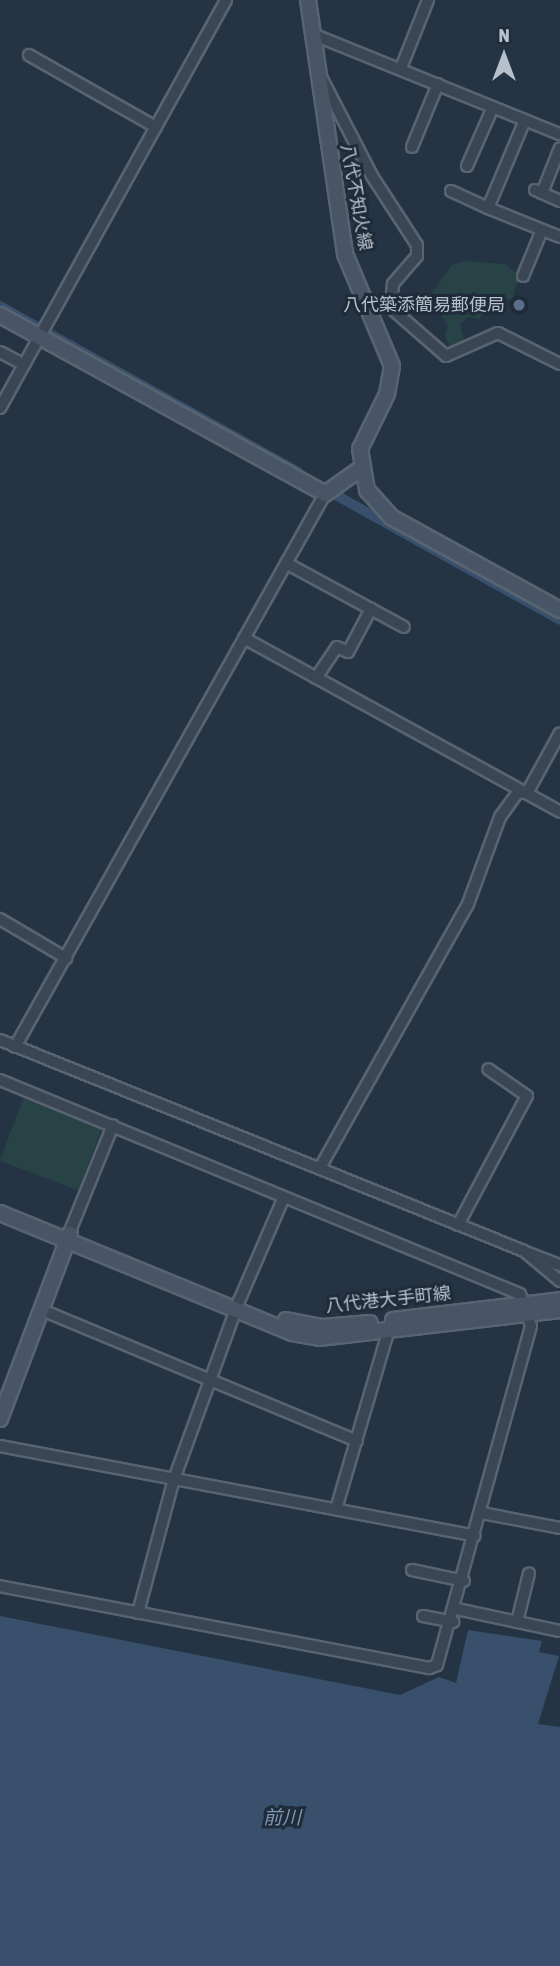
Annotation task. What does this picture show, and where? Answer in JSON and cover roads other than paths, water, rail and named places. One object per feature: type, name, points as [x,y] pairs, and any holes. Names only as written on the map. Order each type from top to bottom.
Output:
[{"type":"main road","name":"八代不知火線","points":[[308,0],[345,254],[392,366],[387,394],[363,438],[360,469]]},
{"type":"main road","points":[[0,315],[325,494],[360,469],[367,490],[391,517],[560,610]]},
{"type":"main road","points":[[0,1203],[70,1236]]},
{"type":"main road","points":[[0,1213],[70,1236]]},
{"type":"main road","points":[[0,1419],[70,1236]]},
{"type":"main road","name":"八代港大手町線","points":[[70,1236],[319,1338],[528,1308],[560,1300]]},
{"type":"main road","name":"八代港大手町線","points":[[528,1308],[560,1310]]},
{"type":"street","points":[[0,408],[226,0]]},
{"type":"street","points":[[401,68],[428,0]]},
{"type":"street","points":[[312,34],[560,135]]},
{"type":"street","points":[[29,55],[156,127]]},
{"type":"street","points":[[317,71],[372,176],[417,245],[416,256],[393,284],[391,308],[446,356],[498,333],[560,364]]},
{"type":"street","points":[[412,147],[438,84]]},
{"type":"street","points":[[467,166],[493,107]]},
{"type":"street","points":[[488,208],[525,120]]},
{"type":"street","points":[[560,148],[538,191],[560,201]]},
{"type":"street","points":[[451,191],[560,237]]},
{"type":"street","points":[[523,276],[542,230]]},
{"type":"street","points":[[0,352],[24,365]]},
{"type":"street","points":[[15,1046],[325,494]]},
{"type":"street","points":[[286,563],[404,627]]},
{"type":"street","points":[[316,678],[337,647],[348,652],[371,609]]},
{"type":"street","points":[[244,638],[560,812]]},
{"type":"street","points":[[527,793],[560,733]]},
{"type":"street","points":[[321,1166],[468,904],[500,817],[518,792],[527,793]]},
{"type":"street","points":[[0,919],[66,958]]},
{"type":"street","points":[[0,1040],[321,1166],[560,1265]]},
{"type":"street","points":[[458,1225],[527,1096],[488,1069]]},
{"type":"street","points":[[0,1080],[510,1289],[528,1308],[531,1326],[443,1658],[429,1668],[0,1586]]},
{"type":"street","points":[[70,1236],[113,1125]]},
{"type":"street","points":[[138,1613],[173,1482],[239,1306],[284,1196]]},
{"type":"street","points":[[524,1251],[560,1280]]},
{"type":"street","points":[[42,1310],[357,1441]]},
{"type":"street","points":[[336,1509],[390,1326]]},
{"type":"street","points":[[0,1446],[173,1482],[336,1509],[475,1536]]},
{"type":"street","points":[[482,1513],[560,1528]]},
{"type":"street","points":[[412,1570],[464,1580]]},
{"type":"street","points":[[517,1622],[529,1573]]},
{"type":"street","points":[[457,1609],[560,1631]]},
{"type":"street","points":[[423,1616],[453,1622]]},
{"type":"water","name":"前川","points":[[0,1616],[400,1695],[439,1677],[456,1683],[468,1630],[542,1641],[539,1652],[559,1656],[538,1724],[560,1727],[560,1966],[0,1966]]},
{"type":"waterway","points":[[0,306],[298,472]]},
{"type":"waterway","points":[[325,489],[560,620]]},
{"type":"place","name":"八代築添簡易郵便局","points":[[519,305]]}]
